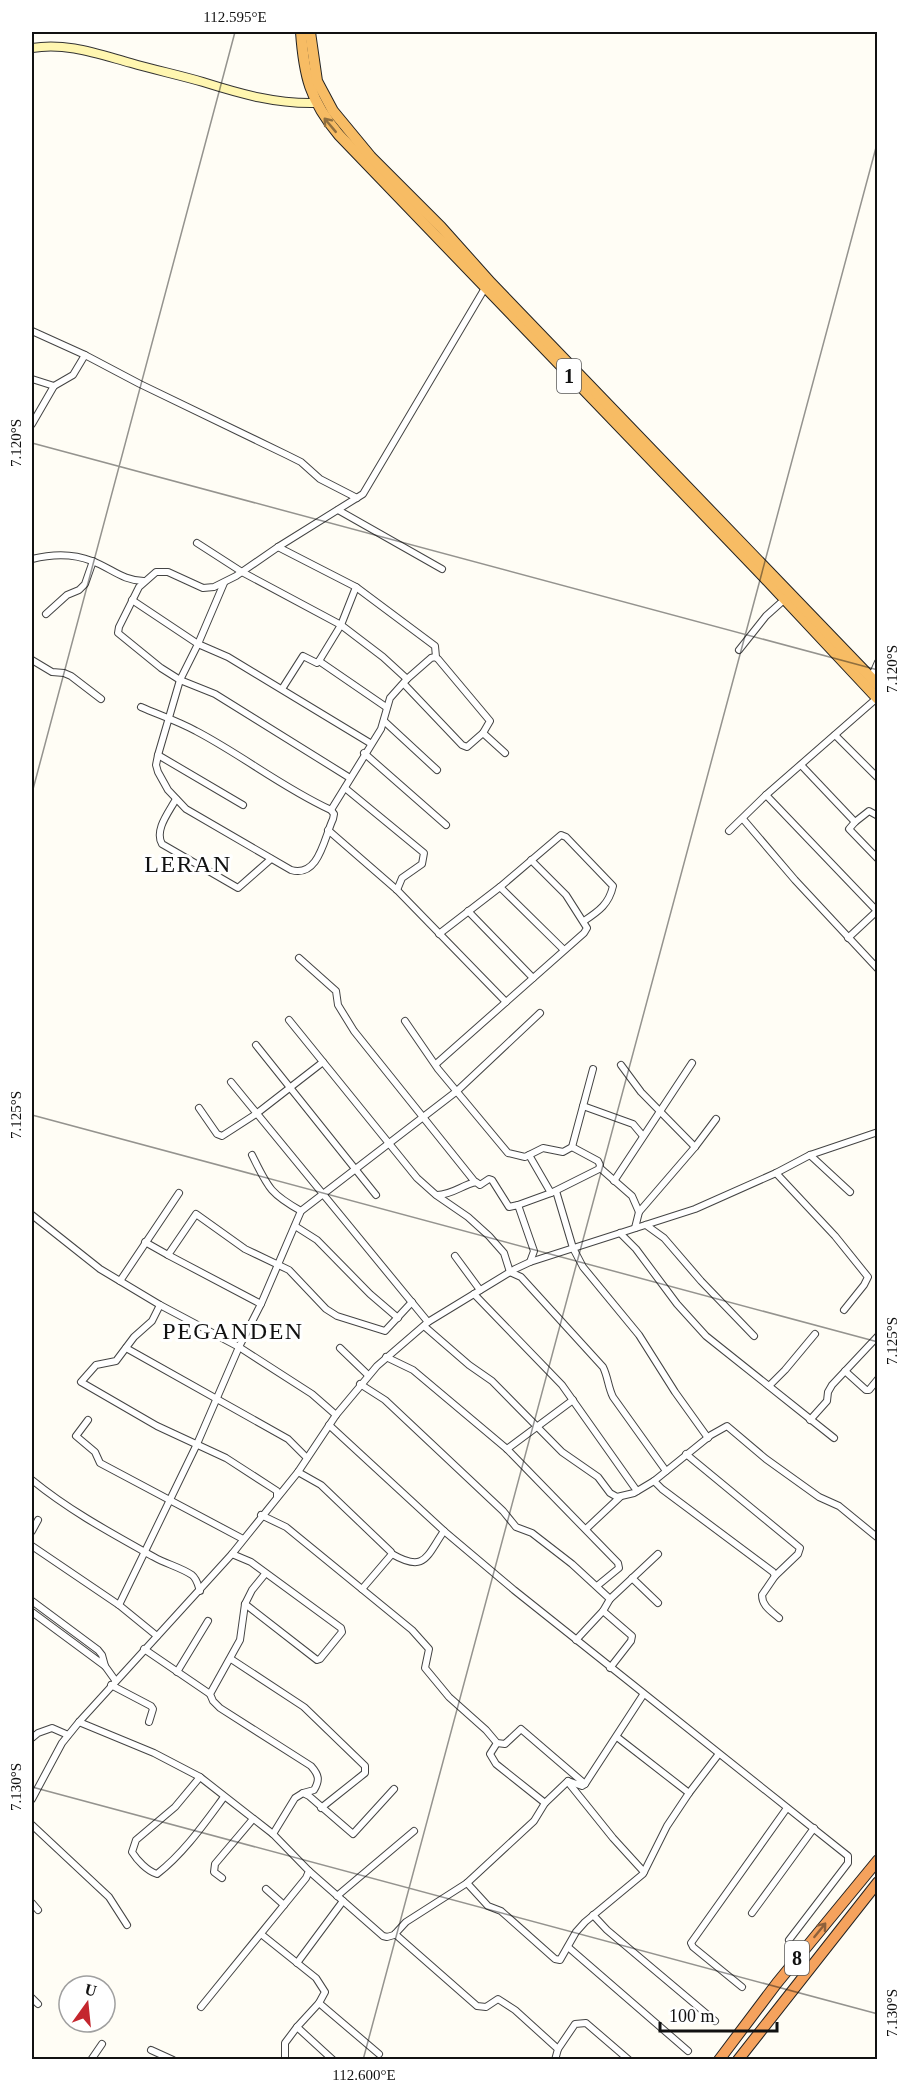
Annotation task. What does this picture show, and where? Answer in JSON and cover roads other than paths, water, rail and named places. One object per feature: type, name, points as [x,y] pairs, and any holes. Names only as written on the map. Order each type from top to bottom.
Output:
[{"type":"highway","name":"1","points":[[301,32],[302,55],[313,83],[371,157],[441,227],[787,597],[877,698]]},
{"type":"highway","name":"1","points":[[310,32],[316,103],[339,135],[787,597],[874,681]]},
{"type":"highway","name":"8","points":[[719,2060],[777,1983],[878,1860]]},
{"type":"highway","name":"8","points":[[738,2060],[877,1882]]},
{"type":"main road","points":[[32,48],[53,46],[86,51],[238,93],[291,104],[316,103]]},
{"type":"street","points":[[350,778],[215,694],[180,680],[161,668],[118,633],[119,627],[144,581],[156,572],[162,571],[203,588],[214,587],[242,572],[363,494],[485,288]]},
{"type":"street","points":[[32,331],[301,462],[320,479],[357,498]]},
{"type":"street","points":[[32,421],[54,386],[73,375],[85,355]]},
{"type":"street","points":[[32,378],[54,386]]},
{"type":"street","points":[[338,510],[442,569]]},
{"type":"street","points":[[197,543],[242,572],[341,625],[383,657],[464,746],[469,746],[483,733],[490,722],[436,657],[435,646],[356,587],[278,547]]},
{"type":"street","points":[[32,559],[62,554],[74,555],[93,561],[124,578],[144,581]]},
{"type":"street","points":[[46,614],[67,595],[79,590],[85,584],[93,561]]},
{"type":"street","points":[[141,707],[168,717],[196,731],[257,770],[331,810],[334,817],[317,860],[307,871],[291,870],[186,809],[176,799],[158,772],[156,765],[158,755],[168,717],[180,680],[224,583]]},
{"type":"street","points":[[319,661],[341,625],[356,587]]},
{"type":"street","points":[[739,650],[766,616],[787,597]]},
{"type":"street","points":[[132,600],[198,644],[228,657],[370,743]]},
{"type":"street","points":[[282,689],[303,656],[317,663],[319,661],[386,707]]},
{"type":"street","points":[[331,810],[384,721],[390,698],[431,658],[436,657]]},
{"type":"street","points":[[32,660],[52,672],[71,676],[100,699]]},
{"type":"street","points":[[874,681],[878,662]]},
{"type":"street","points":[[729,831],[766,795],[877,698]]},
{"type":"street","points":[[384,721],[437,770]]},
{"type":"street","points":[[483,733],[505,753]]},
{"type":"street","points":[[835,735],[878,778]]},
{"type":"street","points":[[364,753],[446,825]]},
{"type":"street","points":[[158,755],[243,805]]},
{"type":"street","points":[[801,765],[855,822]]},
{"type":"street","points":[[345,788],[424,853],[422,864],[402,878],[397,890]]},
{"type":"street","points":[[766,795],[877,911],[848,938]]},
{"type":"street","points":[[176,799],[159,831],[158,838],[162,844],[238,888],[271,859]]},
{"type":"street","points":[[878,816],[868,811],[855,822],[849,831],[878,859]]},
{"type":"street","points":[[743,819],[795,880],[878,969]]},
{"type":"street","points":[[328,830],[397,890],[506,1002]]},
{"type":"street","points":[[439,934],[563,835],[612,885],[612,890],[602,909],[584,921]]},
{"type":"street","points":[[436,1064],[586,929],[584,921],[566,895],[531,860]]},
{"type":"street","points":[[500,887],[564,950]]},
{"type":"street","points":[[468,911],[533,978]]},
{"type":"street","points":[[299,957],[336,991],[338,1005],[347,1021],[474,1182],[480,1185],[491,1180],[508,1207],[512,1208],[553,1192],[600,1167]]},
{"type":"street","points":[[119,1605],[197,1444],[301,1211],[457,1091],[540,1013]]},
{"type":"street","points":[[289,1020],[417,1178],[489,1236],[504,1253],[510,1272],[521,1277],[603,1367],[607,1376],[607,1386],[613,1397],[666,1471]]},
{"type":"street","points":[[405,1021],[457,1091],[508,1153],[522,1157],[543,1148],[563,1152],[572,1147],[593,1069]]},
{"type":"street","points":[[256,1045],[376,1195]]},
{"type":"street","points":[[199,1108],[220,1136],[256,1114],[323,1062]]},
{"type":"street","points":[[614,1181],[692,1063]]},
{"type":"street","points":[[621,1065],[659,1111],[694,1147]]},
{"type":"street","points":[[231,1082],[412,1302],[426,1324],[469,1365],[492,1380],[568,1457],[595,1475],[610,1492],[620,1497]]},
{"type":"street","points":[[583,1106],[633,1124],[643,1136]]},
{"type":"street","points":[[635,1228],[639,1212],[716,1119]]},
{"type":"street","points":[[32,1800],[68,1735],[232,1554],[261,1515],[298,1472],[360,1384],[386,1357],[426,1324],[530,1262],[694,1209],[776,1173],[810,1155],[878,1132]]},
{"type":"street","points":[[572,1147],[598,1161],[600,1167],[629,1192],[639,1212]]},
{"type":"street","points":[[252,1155],[269,1188],[284,1201],[301,1211]]},
{"type":"street","points":[[529,1155],[553,1192],[573,1248],[588,1275],[639,1335],[675,1392],[708,1438]]},
{"type":"street","points":[[810,1155],[850,1192]]},
{"type":"street","points":[[776,1173],[835,1236],[868,1276],[864,1285],[844,1310]]},
{"type":"street","points":[[436,1195],[448,1194],[474,1182]]},
{"type":"street","points":[[120,1281],[179,1192]]},
{"type":"street","points":[[518,1205],[534,1251],[530,1262]]},
{"type":"street","points":[[168,1255],[197,1214],[245,1249],[291,1271],[326,1309],[337,1316],[384,1331],[412,1302]]},
{"type":"street","points":[[32,1215],[100,1269],[160,1305],[239,1347],[312,1394],[336,1415]]},
{"type":"street","points":[[646,1225],[664,1238],[701,1281],[754,1336]]},
{"type":"street","points":[[295,1226],[316,1240],[370,1294],[398,1318]]},
{"type":"street","points":[[620,1233],[636,1249],[677,1304],[706,1335],[834,1438]]},
{"type":"street","points":[[145,1242],[261,1304]]},
{"type":"street","points":[[455,1256],[480,1290]]},
{"type":"street","points":[[474,1294],[562,1385],[637,1491]]},
{"type":"street","points":[[160,1305],[152,1321],[139,1332],[115,1362],[96,1365],[81,1382],[157,1426],[249,1471],[277,1491],[277,1497]]},
{"type":"street","points":[[769,1386],[815,1334]]},
{"type":"street","points":[[810,1420],[826,1402],[832,1385],[877,1338]]},
{"type":"street","points":[[126,1348],[288,1438],[307,1458]]},
{"type":"street","points":[[340,1348],[368,1375]]},
{"type":"street","points":[[386,1357],[413,1370],[507,1449],[620,1565],[597,1586]]},
{"type":"street","points":[[845,1371],[865,1389],[869,1390],[877,1382]]},
{"type":"street","points":[[360,1384],[385,1400],[503,1511],[516,1527],[531,1533],[610,1599]]},
{"type":"street","points":[[507,1449],[573,1400]]},
{"type":"street","points":[[88,1420],[76,1436],[95,1452],[100,1463],[243,1539]]},
{"type":"street","points":[[329,1425],[444,1531],[643,1695],[848,1856],[849,1860],[789,1940]]},
{"type":"street","points":[[586,1529],[620,1497],[637,1491],[654,1480],[721,1428],[727,1426],[766,1459],[825,1501],[836,1505],[878,1538]]},
{"type":"street","points":[[686,1454],[800,1548],[798,1554],[776,1576],[761,1598],[764,1606],[779,1618]]},
{"type":"street","points":[[298,1472],[321,1485],[392,1554],[404,1561],[419,1563],[444,1531]]},
{"type":"street","points":[[32,1480],[56,1500],[111,1534],[167,1565],[190,1573],[196,1578],[200,1591]]},
{"type":"street","points":[[654,1480],[662,1489],[776,1576]]},
{"type":"street","points":[[261,1515],[286,1527],[412,1630],[429,1651],[425,1668],[449,1697],[497,1743],[505,1743],[521,1729],[585,1784]]},
{"type":"street","points":[[32,1531],[38,1520]]},
{"type":"street","points":[[32,1546],[119,1605],[157,1636]]},
{"type":"street","points":[[232,1554],[251,1562],[342,1629],[341,1634],[317,1660],[245,1604]]},
{"type":"street","points":[[362,1589],[392,1554]]},
{"type":"street","points":[[576,1640],[603,1611],[610,1599],[658,1554]]},
{"type":"street","points":[[210,1694],[240,1640],[245,1604],[252,1590],[266,1574]]},
{"type":"street","points":[[632,1578],[658,1603]]},
{"type":"street","points":[[32,1601],[103,1660]]},
{"type":"street","points":[[603,1611],[632,1636],[610,1668]]},
{"type":"street","points":[[32,1612],[98,1650],[113,1683],[151,1706],[153,1709],[149,1722]]},
{"type":"street","points":[[177,1672],[208,1622]]},
{"type":"street","points":[[144,1649],[210,1694],[220,1708],[311,1766],[317,1773],[318,1783],[314,1790],[295,1798],[273,1834]]},
{"type":"street","points":[[231,1659],[304,1707],[365,1766],[365,1773],[321,1808]]},
{"type":"street","points":[[568,1781],[582,1786],[585,1784],[643,1695]]},
{"type":"street","points":[[79,1722],[154,1753],[200,1777],[273,1834],[309,1871],[383,1936],[387,1937],[395,1934],[406,1922],[467,1883],[534,1821],[545,1803],[568,1781]]},
{"type":"street","points":[[32,1738],[38,1732],[52,1728],[68,1735]]},
{"type":"street","points":[[616,1737],[689,1793]]},
{"type":"street","points":[[497,1743],[490,1755],[496,1764],[545,1803]]},
{"type":"street","points":[[467,1883],[488,1906],[501,1911],[555,1959],[560,1960],[576,1932],[644,1872],[661,1836],[689,1793],[718,1755]]},
{"type":"street","points":[[200,1777],[175,1807],[132,1845],[134,1856],[152,1873],[157,1874],[177,1855],[201,1829],[224,1797]]},
{"type":"street","points":[[568,1781],[613,1838],[644,1872]]},
{"type":"street","points":[[303,1793],[353,1834],[394,1789]]},
{"type":"street","points":[[742,1987],[691,1943],[787,1809]]},
{"type":"street","points":[[222,1878],[214,1872],[215,1864],[253,1820]]},
{"type":"street","points":[[32,1825],[110,1897],[127,1925]]},
{"type":"street","points":[[752,1913],[814,1828]]},
{"type":"street","points":[[297,1963],[340,1898],[414,1831]]},
{"type":"street","points":[[201,2007],[306,1878],[309,1871]]},
{"type":"street","points":[[266,1889],[284,1905]]},
{"type":"street","points":[[32,1903],[38,1910]]},
{"type":"street","points":[[593,1915],[715,2021]]},
{"type":"street","points":[[261,1934],[316,1978],[325,1992],[319,2003],[285,2043],[285,2060]]},
{"type":"street","points":[[395,1934],[477,2006],[483,2008],[495,2000],[503,2001],[558,2049]]},
{"type":"street","points":[[568,1947],[688,2051]]},
{"type":"street","points":[[32,1998],[38,2004]]},
{"type":"street","points":[[319,2003],[379,2054]]},
{"type":"street","points":[[555,2060],[558,2049],[575,2024],[586,2023],[629,2060]]},
{"type":"street","points":[[297,2027],[333,2060]]},
{"type":"street","points":[[91,2060],[102,2044]]},
{"type":"street","points":[[151,2050],[173,2060]]},
{"type":"district","name":"LERAN","points":[[188,864]]},
{"type":"district","name":"PEGANDEN","points":[[233,1331]]}]
